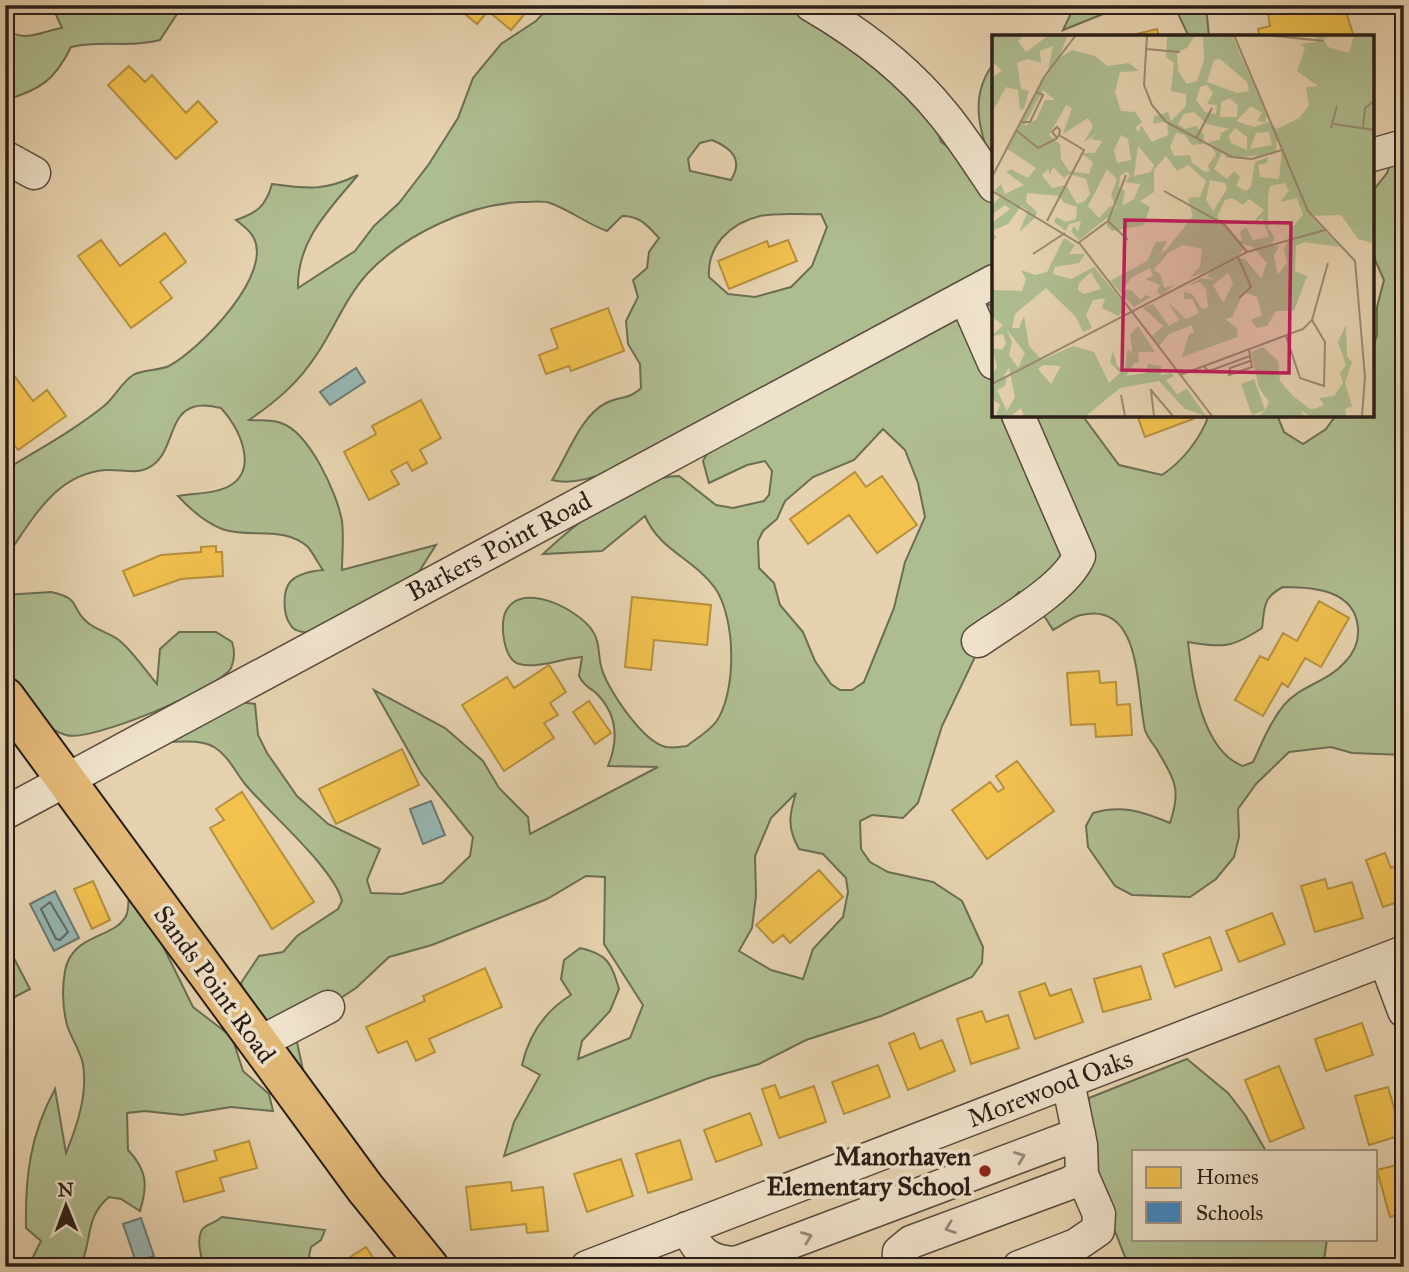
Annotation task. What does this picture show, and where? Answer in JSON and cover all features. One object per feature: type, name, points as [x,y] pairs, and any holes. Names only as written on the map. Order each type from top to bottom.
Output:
[{"type":"main road","name":"Sands Point Road","points":[[5,697],[365,1188],[429,1267]]},
{"type":"street","points":[[811,5],[850,28],[899,68],[944,114],[992,183]]},
{"type":"street","points":[[1374,154],[1404,146]]},
{"type":"street","points":[[5,157],[34,173]]},
{"type":"street","name":"Barkers Point Road","points":[[5,813],[992,282]]},
{"type":"street","points":[[965,297],[992,358]]},
{"type":"street","points":[[978,641],[1042,596],[1062,578],[1079,556],[1018,416]]},
{"type":"street","name":"Morewood Oaks","points":[[587,1267],[617,1259],[687,1228],[1394,956],[1404,1011]]},
{"type":"street","points":[[259,1043],[328,1007]]},
{"type":"street","points":[[1019,1267],[1076,1245],[1098,1230],[1098,1214],[1082,1175],[1079,1134],[1068,1082]]},
{"type":"street","points":[[687,1228],[694,1245],[709,1259],[736,1263],[1079,1134]]},
{"type":"street","points":[[898,1267],[899,1252],[911,1242],[1070,1183],[1082,1175]]},
{"type":"street","points":[[822,1176],[841,1225]]},
{"type":"green space","points":[[56,5],[183,5],[160,40],[71,47],[59,68],[45,82],[37,88],[5,100],[5,26],[11,32],[25,36],[62,28],[53,8]]},
{"type":"green space","points":[[551,5],[822,5],[934,119],[941,142],[972,164],[992,171],[992,266],[958,291],[985,305],[992,305],[992,416],[1083,416],[1119,465],[1162,475],[1190,449],[1209,416],[1277,416],[1284,432],[1303,444],[1326,429],[1335,416],[1374,416],[1374,344],[1377,335],[1377,307],[1384,280],[1374,258],[1374,189],[1387,173],[1404,129],[1404,755],[1352,753],[1331,747],[1289,752],[1256,784],[1238,809],[1239,837],[1234,857],[1216,879],[1190,897],[1132,895],[1115,886],[1088,847],[1086,826],[1093,813],[1103,810],[1132,810],[1170,823],[1174,811],[1174,784],[1145,730],[1133,653],[1126,635],[1116,621],[1101,614],[1081,615],[1053,630],[1041,611],[1019,592],[993,619],[942,726],[918,803],[903,818],[872,815],[860,821],[861,849],[870,862],[888,872],[933,882],[962,901],[983,947],[982,963],[972,977],[881,1016],[806,1040],[759,1064],[709,1078],[504,1156],[514,1122],[540,1075],[522,1065],[529,1043],[539,1024],[553,1008],[571,995],[561,979],[564,960],[580,948],[597,953],[611,966],[619,989],[610,1011],[582,1041],[578,1059],[630,1038],[643,1005],[604,944],[605,877],[586,876],[547,899],[432,945],[389,957],[356,988],[306,1021],[297,1042],[303,1070],[249,1009],[241,983],[259,956],[283,952],[297,936],[338,909],[342,901],[337,888],[314,857],[245,784],[228,759],[219,751],[202,743],[165,742],[240,702],[255,704],[258,735],[267,753],[297,796],[328,824],[380,849],[367,880],[371,893],[402,894],[442,883],[470,856],[473,837],[421,773],[374,690],[445,728],[483,761],[499,788],[528,817],[530,834],[658,767],[608,766],[615,736],[612,718],[602,700],[579,676],[582,657],[534,665],[519,664],[506,649],[504,617],[514,602],[537,598],[563,607],[585,622],[596,639],[601,666],[610,687],[637,725],[657,743],[666,747],[687,746],[710,729],[723,709],[728,693],[731,655],[727,617],[722,601],[706,578],[659,538],[645,516],[602,551],[543,554],[571,529],[606,504],[643,484],[661,478],[679,476],[716,505],[733,508],[764,501],[769,495],[772,471],[765,461],[747,465],[709,483],[703,461],[711,446],[746,404],[710,417],[609,471],[570,482],[552,480],[589,417],[606,403],[641,388],[640,364],[628,344],[626,321],[638,297],[633,280],[647,268],[649,252],[659,238],[643,222],[628,216],[622,216],[607,231],[565,209],[537,201],[482,208],[461,215],[420,234],[383,259],[353,292],[303,373],[278,398],[249,420],[281,423],[291,429],[302,438],[320,465],[342,521],[342,570],[436,545],[413,581],[310,633],[294,629],[285,608],[288,585],[302,574],[323,570],[308,547],[288,536],[222,529],[198,515],[178,496],[205,493],[231,485],[244,468],[243,446],[234,425],[221,408],[203,405],[190,408],[182,414],[161,456],[147,468],[136,471],[106,470],[88,473],[72,480],[46,501],[5,558],[5,470],[92,415],[108,403],[133,375],[169,366],[215,327],[245,288],[254,269],[257,251],[252,235],[236,220],[260,208],[272,184],[296,187],[326,186],[358,175],[326,213],[309,240],[299,271],[298,288],[355,251],[374,226],[399,203],[429,164],[458,118],[473,78],[501,44],[536,21]],"holes":[[[712,140],[734,155],[736,166],[731,180],[690,171],[688,159],[700,143]],[[821,214],[827,227],[812,266],[791,287],[755,297],[728,294],[709,277],[709,266],[716,246],[722,237],[739,224],[767,215]],[[883,429],[905,450],[918,483],[925,517],[905,562],[894,608],[864,682],[852,690],[840,690],[831,684],[815,661],[803,632],[780,605],[774,583],[759,568],[758,541],[763,531],[777,519],[785,501],[813,477],[854,460]],[[1283,587],[1307,588],[1341,598],[1355,615],[1358,638],[1351,655],[1338,669],[1298,693],[1284,705],[1270,725],[1253,762],[1243,766],[1229,758],[1209,730],[1196,694],[1188,642],[1226,645],[1252,635],[1262,628],[1264,609],[1268,599]],[[796,793],[790,821],[799,849],[823,854],[846,878],[848,892],[843,917],[813,949],[803,979],[771,970],[739,951],[752,928],[756,896],[755,856],[771,818]]]},
{"type":"green space","points":[[1075,5],[1116,5],[1103,14],[1063,30]]},
{"type":"green space","points":[[1174,5],[1206,5],[1209,35],[1188,35]]},
{"type":"green space","points":[[992,66],[992,165],[979,116],[981,89]]},
{"type":"green space","points":[[51,592],[68,598],[87,622],[120,641],[157,684],[160,649],[179,632],[216,632],[232,642],[234,655],[231,668],[221,677],[180,701],[125,723],[79,735],[60,733],[29,711],[14,682],[5,673],[5,595]]},
{"type":"green space","points":[[129,895],[159,938],[193,1007],[232,1037],[243,1071],[269,1094],[273,1111],[231,1107],[182,1115],[145,1111],[127,1113],[128,1150],[139,1164],[144,1178],[140,1211],[121,1199],[109,1197],[92,1221],[80,1267],[66,1267],[58,1259],[51,1267],[28,1267],[41,1241],[26,1228],[28,1174],[40,1123],[55,1089],[66,1153],[83,1098],[83,1064],[67,1025],[65,1012],[65,971],[69,959],[84,943],[120,923],[127,914]]},
{"type":"green space","points":[[5,941],[30,989],[5,1002]]},
{"type":"green space","points":[[1187,1059],[1228,1093],[1245,1115],[1265,1150],[1132,1150],[1132,1240],[1327,1240],[1323,1267],[1129,1267],[1093,1175],[1089,1098]]},
{"type":"green space","points":[[222,1217],[325,1230],[321,1240],[311,1247],[309,1256],[317,1267],[204,1267],[199,1245],[200,1234],[202,1229]]},
{"type":"water","points":[[356,368],[365,382],[330,405],[320,392]]},
{"type":"water","points":[[431,801],[445,835],[423,844],[410,809]]},
{"type":"water","points":[[55,891],[79,938],[54,951],[30,904]]},
{"type":"water","points":[[141,1218],[154,1256],[136,1262],[123,1224]]},
{"type":"building: Homes","points":[[11,5],[44,5],[44,10],[11,11]]},
{"type":"building: Homes","points":[[454,5],[523,5],[528,10],[511,30],[488,11],[477,24]]},
{"type":"building: Homes","points":[[1322,5],[1324,13],[1344,5],[1353,35],[1260,35],[1258,29],[1270,26],[1267,6]]},
{"type":"building: Homes","points":[[1157,29],[1158,35],[1132,35]]},
{"type":"building: Homes","points":[[129,66],[145,82],[152,75],[186,113],[198,101],[217,122],[176,159],[108,85]]},
{"type":"building: Homes","points":[[165,233],[186,262],[160,282],[172,298],[131,328],[78,256],[101,240],[120,266]]},
{"type":"building: Homes","points":[[788,240],[797,261],[729,289],[718,261],[767,241],[769,247]]},
{"type":"building: Homes","points":[[608,308],[624,351],[571,371],[569,366],[546,374],[539,355],[558,348],[551,329]]},
{"type":"building: Homes","points":[[5,363],[33,401],[47,390],[66,416],[18,450],[5,432]]},
{"type":"building: Homes","points":[[421,400],[441,438],[420,450],[427,463],[412,471],[407,462],[391,471],[399,484],[369,500],[344,452],[376,434],[372,426]]},
{"type":"building: Homes","points":[[1137,416],[1192,416],[1193,419],[1145,437]]},
{"type":"building: Homes","points":[[855,472],[866,487],[882,476],[917,525],[877,553],[849,515],[808,544],[790,519]]},
{"type":"building: Homes","points":[[216,546],[216,552],[222,552],[223,576],[181,579],[134,596],[123,571],[161,555],[201,552],[201,547]]},
{"type":"building: Homes","points":[[632,597],[711,605],[707,645],[654,640],[651,670],[625,667]]},
{"type":"building: Homes","points":[[1319,601],[1349,618],[1321,667],[1305,658],[1288,687],[1282,683],[1263,716],[1235,700],[1260,656],[1268,660],[1283,633],[1297,641]]},
{"type":"building: Homes","points":[[549,665],[566,692],[550,703],[558,715],[544,723],[554,738],[504,771],[462,705],[507,677],[514,688]]},
{"type":"building: Homes","points":[[1099,671],[1100,683],[1116,682],[1117,705],[1130,704],[1132,735],[1096,737],[1095,724],[1071,725],[1067,673]]},
{"type":"building: Homes","points":[[589,701],[611,733],[595,744],[573,712]]},
{"type":"building: Homes","points":[[402,749],[419,785],[336,824],[319,789]]},
{"type":"building: Homes","points":[[1017,761],[1054,811],[987,859],[952,810],[990,782],[998,792],[1004,788],[996,776]]},
{"type":"building: Homes","points":[[242,792],[314,902],[272,929],[210,828],[224,820],[216,809]]},
{"type":"building: Homes","points":[[1385,853],[1391,868],[1404,863],[1404,900],[1383,907],[1366,860]]},
{"type":"building: Homes","points":[[819,870],[843,897],[790,943],[783,935],[773,943],[756,925]]},
{"type":"building: Homes","points":[[1325,879],[1328,889],[1352,882],[1363,918],[1315,932],[1301,886]]},
{"type":"building: Homes","points":[[93,881],[110,920],[92,929],[74,889]]},
{"type":"building: Homes","points":[[1272,913],[1285,944],[1239,962],[1226,931]]},
{"type":"building: Homes","points":[[1210,937],[1222,970],[1175,987],[1163,954]]},
{"type":"building: Homes","points":[[1141,966],[1151,999],[1103,1012],[1094,979]]},
{"type":"building: Homes","points":[[485,968],[502,1007],[429,1039],[435,1052],[416,1061],[407,1041],[378,1053],[366,1027],[425,1001],[423,996]]},
{"type":"building: Homes","points":[[1045,983],[1050,996],[1071,989],[1083,1022],[1035,1039],[1019,992]]},
{"type":"building: Homes","points":[[982,1011],[986,1022],[1008,1015],[1019,1048],[971,1064],[957,1019]]},
{"type":"building: Homes","points":[[1362,1023],[1373,1055],[1326,1071],[1315,1039]]},
{"type":"building: Homes","points":[[914,1033],[920,1049],[942,1040],[955,1071],[908,1090],[889,1043]]},
{"type":"building: Homes","points":[[878,1065],[890,1097],[844,1114],[832,1082]]},
{"type":"building: Homes","points":[[1279,1066],[1304,1128],[1270,1142],[1245,1080]]},
{"type":"building: Homes","points":[[775,1085],[780,1098],[814,1086],[826,1122],[779,1138],[762,1089]]},
{"type":"building: Homes","points":[[1388,1087],[1402,1135],[1369,1145],[1355,1096]]},
{"type":"building: Homes","points":[[750,1113],[762,1145],[716,1162],[704,1130]]},
{"type":"building: Homes","points":[[680,1140],[692,1179],[648,1193],[636,1154]]},
{"type":"building: Homes","points":[[249,1141],[257,1168],[220,1178],[224,1191],[184,1202],[176,1172],[217,1160],[214,1151]]},
{"type":"building: Homes","points":[[621,1159],[633,1196],[587,1212],[574,1174]]},
{"type":"building: Homes","points":[[1404,1163],[1404,1213],[1390,1217],[1378,1170]]},
{"type":"building: Homes","points":[[511,1182],[512,1191],[543,1187],[548,1231],[527,1233],[526,1224],[471,1230],[466,1187]]},
{"type":"building: Homes","points":[[1395,1231],[1404,1231],[1404,1267],[1395,1267]]},
{"type":"building: Homes","points":[[366,1247],[379,1267],[335,1267]]},
{"type":"building: Schools","points":[[799,1257],[802,1267],[772,1267]]},
{"type":"place","name":"Manorhaven Elementary School","points":[[985,1171]]}]
